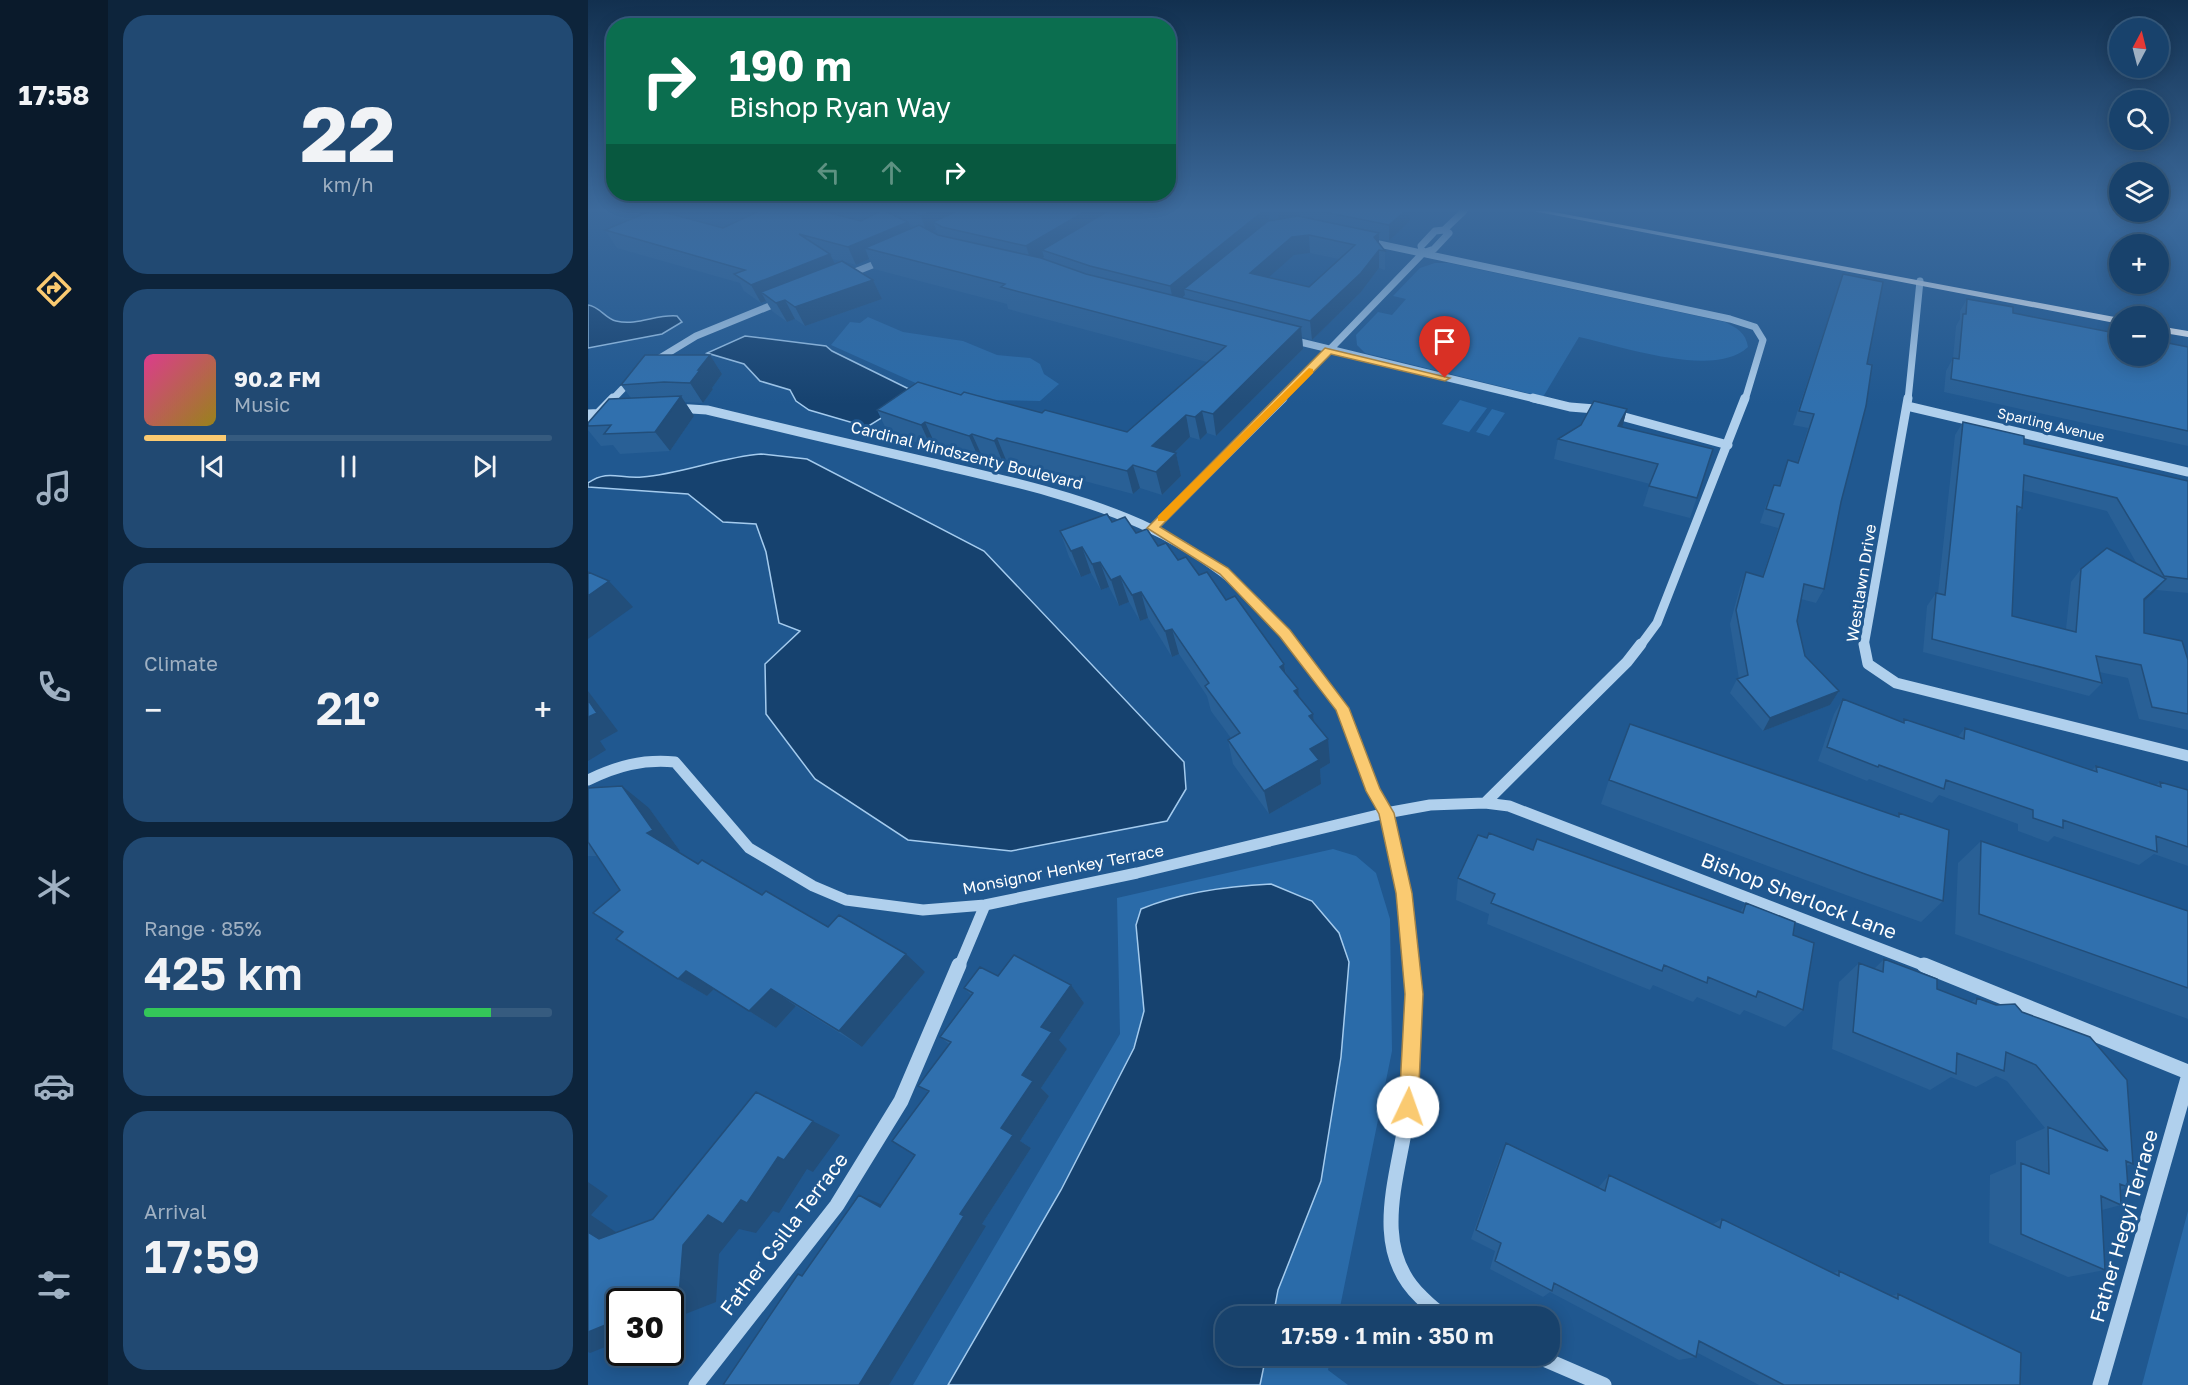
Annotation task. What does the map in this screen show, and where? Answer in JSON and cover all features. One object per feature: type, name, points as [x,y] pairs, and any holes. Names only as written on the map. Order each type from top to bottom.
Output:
[{"type":"main road","points":[[1886,276],[2109,319]]},
{"type":"main road","points":[[2169,331],[2188,334]]},
{"type":"street","points":[[834,280],[845,276]]},
{"type":"street","points":[[1153,528],[1401,276]]},
{"type":"street","points":[[1485,803],[1626,662],[1657,623],[1728,445],[1763,340],[1755,327],[1730,319],[1528,276]]},
{"type":"street","name":"Westlawn Drive","points":[[1920,282],[1906,406],[1864,646],[1868,664],[1896,683],[2188,756]]},
{"type":"street","points":[[647,366],[696,336],[792,297]]},
{"type":"street","points":[[1278,336],[1570,407],[1594,409],[1728,445]]},
{"type":"street","points":[[588,424],[638,373]]},
{"type":"street","name":"Sparling Avenue","points":[[1906,406],[2188,472]]},
{"type":"street","name":"Cardinal Mindszenty Boulevard","points":[[667,409],[707,410],[1029,486],[1107,510],[1153,528],[1224,571],[1285,633],[1342,708],[1374,791],[1386,813],[1404,893],[1414,994],[1408,1107],[1389,1226],[1396,1260],[1406,1283],[1431,1306]]},
{"type":"street","points":[[588,414],[621,412]]},
{"type":"street","name":"Monsignor Henkey Terrace","points":[[588,780],[623,763],[650,759],[675,762],[749,848],[813,886],[846,900],[923,910],[985,905],[1137,873],[1386,813]]},
{"type":"street","name":"Bishop Sherlock Lane","points":[[1386,813],[1430,805],[1485,803],[1509,806],[1942,972],[2188,1072]]},
{"type":"street","name":"Father Csilla Terrace","points":[[696,1385],[837,1204],[890,1119],[920,1058],[985,905]]},
{"type":"street","name":"Father Hegyi Terrace","points":[[2100,1385],[2188,1078]]},
{"type":"street","points":[[1560,1366],[1604,1385]]},
{"type":"shaded area","points":[[1413,276],[1508,276],[1725,322],[1740,331],[1748,347],[1733,356],[1714,360],[1691,360],[1642,353],[1579,337],[1543,397],[1365,353],[1357,345],[1356,335],[1378,312],[1392,315],[1406,299],[1393,296]]},
{"type":"shaded area","points":[[588,305],[616,321],[632,322],[677,316],[682,322],[662,334],[588,348]]},
{"type":"shaded area","points":[[868,317],[903,332],[963,341],[997,355],[1030,358],[1040,364],[1044,374],[1059,384],[1040,401],[982,400],[929,389],[831,345],[850,322],[860,323]]},
{"type":"shaded area","points":[[745,336],[826,346],[913,391],[888,414],[867,427],[809,410],[796,401],[790,390],[760,381],[744,364],[707,353]]},
{"type":"shaded area","points":[[1460,400],[1487,408],[1469,432],[1442,424]]},
{"type":"shaded area","points":[[1492,409],[1505,413],[1489,436],[1476,432]]},
{"type":"shaded area","points":[[761,454],[807,459],[984,551],[1184,762],[1186,789],[1167,821],[1011,851],[908,840],[815,779],[766,714],[765,664],[800,631],[779,623],[766,552],[756,524],[723,522],[688,494],[588,487],[588,483],[602,476],[634,477],[672,473],[731,458]]},
{"type":"shaded area","points":[[1333,849],[1356,856],[1376,873],[1390,919],[1392,1051],[1340,1306],[1215,1306],[1215,1366],[1329,1366],[1328,1370],[1348,1385],[913,1385],[1120,1034],[1117,898]]},
{"type":"shaded area","points":[[1271,884],[1312,901],[1339,933],[1349,962],[1341,1057],[1321,1181],[1278,1290],[1275,1306],[1215,1306],[1215,1366],[1264,1366],[1260,1385],[948,1385],[1061,1190],[1134,1048],[1144,1011],[1136,925],[1141,909],[1172,898],[1238,886]]},
{"type":"shaded area","points":[[2188,1211],[2188,1385],[2142,1385]]},
{"type":"building","points":[[737,276],[775,276],[751,285]]},
{"type":"building","points":[[804,276],[866,276],[873,280],[795,307],[785,300],[776,303],[761,292]]},
{"type":"building","points":[[972,276],[1093,276],[1301,327],[1213,414],[1202,411],[1195,417],[1186,415],[1152,446],[1176,453],[1156,472],[1133,465],[1127,471],[997,438],[994,441],[972,434],[969,436],[925,422],[921,425],[877,410],[918,382],[961,395],[964,392],[1042,413],[1045,410],[1127,432],[1226,346],[1001,287],[1005,284]]},
{"type":"building","points":[[1129,276],[1183,276],[1170,286]]},
{"type":"building","points":[[1201,276],[1261,276],[1309,287],[1321,276],[1358,276],[1310,321],[1184,289]]},
{"type":"building","points":[[1842,276],[1883,282],[1867,364],[1872,365],[1866,406],[1841,502],[1824,589],[1804,584],[1797,621],[1805,656],[1839,691],[1770,718],[1737,679],[1748,675],[1736,610],[1746,572],[1763,577],[1784,514],[1766,509],[1774,485],[1780,486],[1788,460],[1798,463],[1814,414],[1799,411]]},
{"type":"building","points":[[1967,299],[2013,307],[2013,313],[2109,332],[2109,366],[2169,366],[2169,343],[2188,347],[2188,431],[1951,379],[1953,358],[1959,359],[1963,314],[1966,314]]},
{"type":"building","points":[[645,355],[710,355],[690,383],[621,385]]},
{"type":"building","points":[[681,396],[655,432],[604,434],[611,425],[588,426],[588,423],[609,399]]},
{"type":"building","points":[[1594,401],[1627,409],[1618,426],[1713,449],[1697,498],[1649,486],[1658,464],[1558,439],[1581,425]]},
{"type":"building","points":[[1963,422],[2024,436],[2024,444],[2188,481],[2188,579],[2164,576],[2117,498],[2024,475],[2022,508],[2017,506],[2012,616],[2076,632],[2081,569],[2107,548],[2166,579],[2144,599],[2144,633],[2182,641],[2188,660],[2188,714],[2152,707],[2141,665],[2096,656],[2102,683],[1932,639],[1936,593],[1945,595]]},
{"type":"building","points":[[1107,514],[1112,522],[1125,517],[1136,533],[1147,529],[1158,546],[1166,543],[1178,560],[1186,557],[1199,575],[1207,572],[1226,600],[1235,596],[1284,664],[1280,667],[1298,689],[1294,691],[1313,714],[1309,716],[1328,739],[1310,749],[1319,760],[1264,791],[1228,740],[1240,733],[1205,686],[1209,683],[1172,629],[1165,631],[1141,592],[1132,595],[1120,576],[1111,580],[1100,562],[1092,564],[1082,547],[1071,551],[1060,531]]},
{"type":"building","points":[[588,572],[609,581],[588,596]]},
{"type":"building","points":[[1843,699],[1904,723],[1904,719],[1964,739],[1965,728],[2097,772],[2096,766],[2161,787],[2160,782],[2188,790],[2188,847],[2156,836],[2157,852],[2063,820],[2063,828],[2033,818],[2033,810],[1946,780],[1944,789],[1827,747]]},
{"type":"building","points":[[588,700],[597,713],[588,717]]},
{"type":"building","points":[[1630,724],[1899,817],[1899,813],[1949,830],[1943,901],[1609,780]]},
{"type":"building","points":[[622,786],[653,830],[647,833],[698,864],[702,860],[762,895],[766,891],[828,927],[839,915],[906,954],[839,1031],[771,989],[749,1011],[686,971],[678,979],[616,939],[623,932],[593,913],[620,890],[588,842],[588,788]]},
{"type":"building","points":[[1489,833],[1533,850],[1537,839],[1743,913],[1746,903],[1795,922],[1793,935],[1814,943],[1803,1010],[1758,991],[1756,997],[1708,977],[1707,983],[1664,965],[1662,971],[1491,903],[1495,894],[1458,878],[1478,835],[1487,838]]},
{"type":"building","points":[[1981,841],[2188,911],[2188,988],[1979,914]]},
{"type":"building","points":[[1014,955],[1071,985],[1041,1027],[1052,1032],[1022,1075],[1033,1081],[1001,1128],[1013,1135],[960,1214],[964,1216],[859,1385],[723,1385],[798,1274],[802,1276],[859,1195],[880,1207],[915,1155],[892,1141],[929,1091],[918,1086],[951,1042],[940,1037],[973,993],[964,988],[980,967],[998,976]]},
{"type":"building","points":[[1884,959],[1937,979],[1937,989],[1976,1004],[1977,998],[1996,1005],[2015,1004],[2022,1012],[2090,1037],[2127,1080],[2133,1164],[2126,1161],[2128,1187],[2120,1184],[2121,1205],[2101,1196],[2105,1270],[2021,1234],[2021,1163],[2049,1174],[2048,1127],[2108,1151],[2036,1065],[2006,1052],[2004,1071],[1957,1053],[1956,1074],[1853,1032],[1859,963],[1883,972]]},
{"type":"building","points":[[756,1092],[813,1121],[784,1160],[778,1157],[747,1203],[741,1200],[723,1224],[708,1215],[683,1245],[680,1288],[606,1288],[606,1325],[588,1332],[588,1232],[599,1239],[653,1219]]},
{"type":"building","points":[[1506,1143],[1605,1191],[1609,1175],[1720,1228],[1722,1219],[1839,1276],[1839,1271],[1898,1299],[1898,1294],[2021,1353],[2020,1385],[1784,1385],[1699,1341],[1696,1357],[1554,1283],[1552,1291],[1495,1261],[1501,1243],[1476,1230]]},
{"type":"slow traffic","points":[[1162,519],[1309,371]]},
{"type":"route","points":[[1408,1107],[1414,994],[1404,893],[1386,813],[1374,791],[1342,708],[1285,633],[1224,571],[1153,528],[1329,350],[1445,378]]}]
